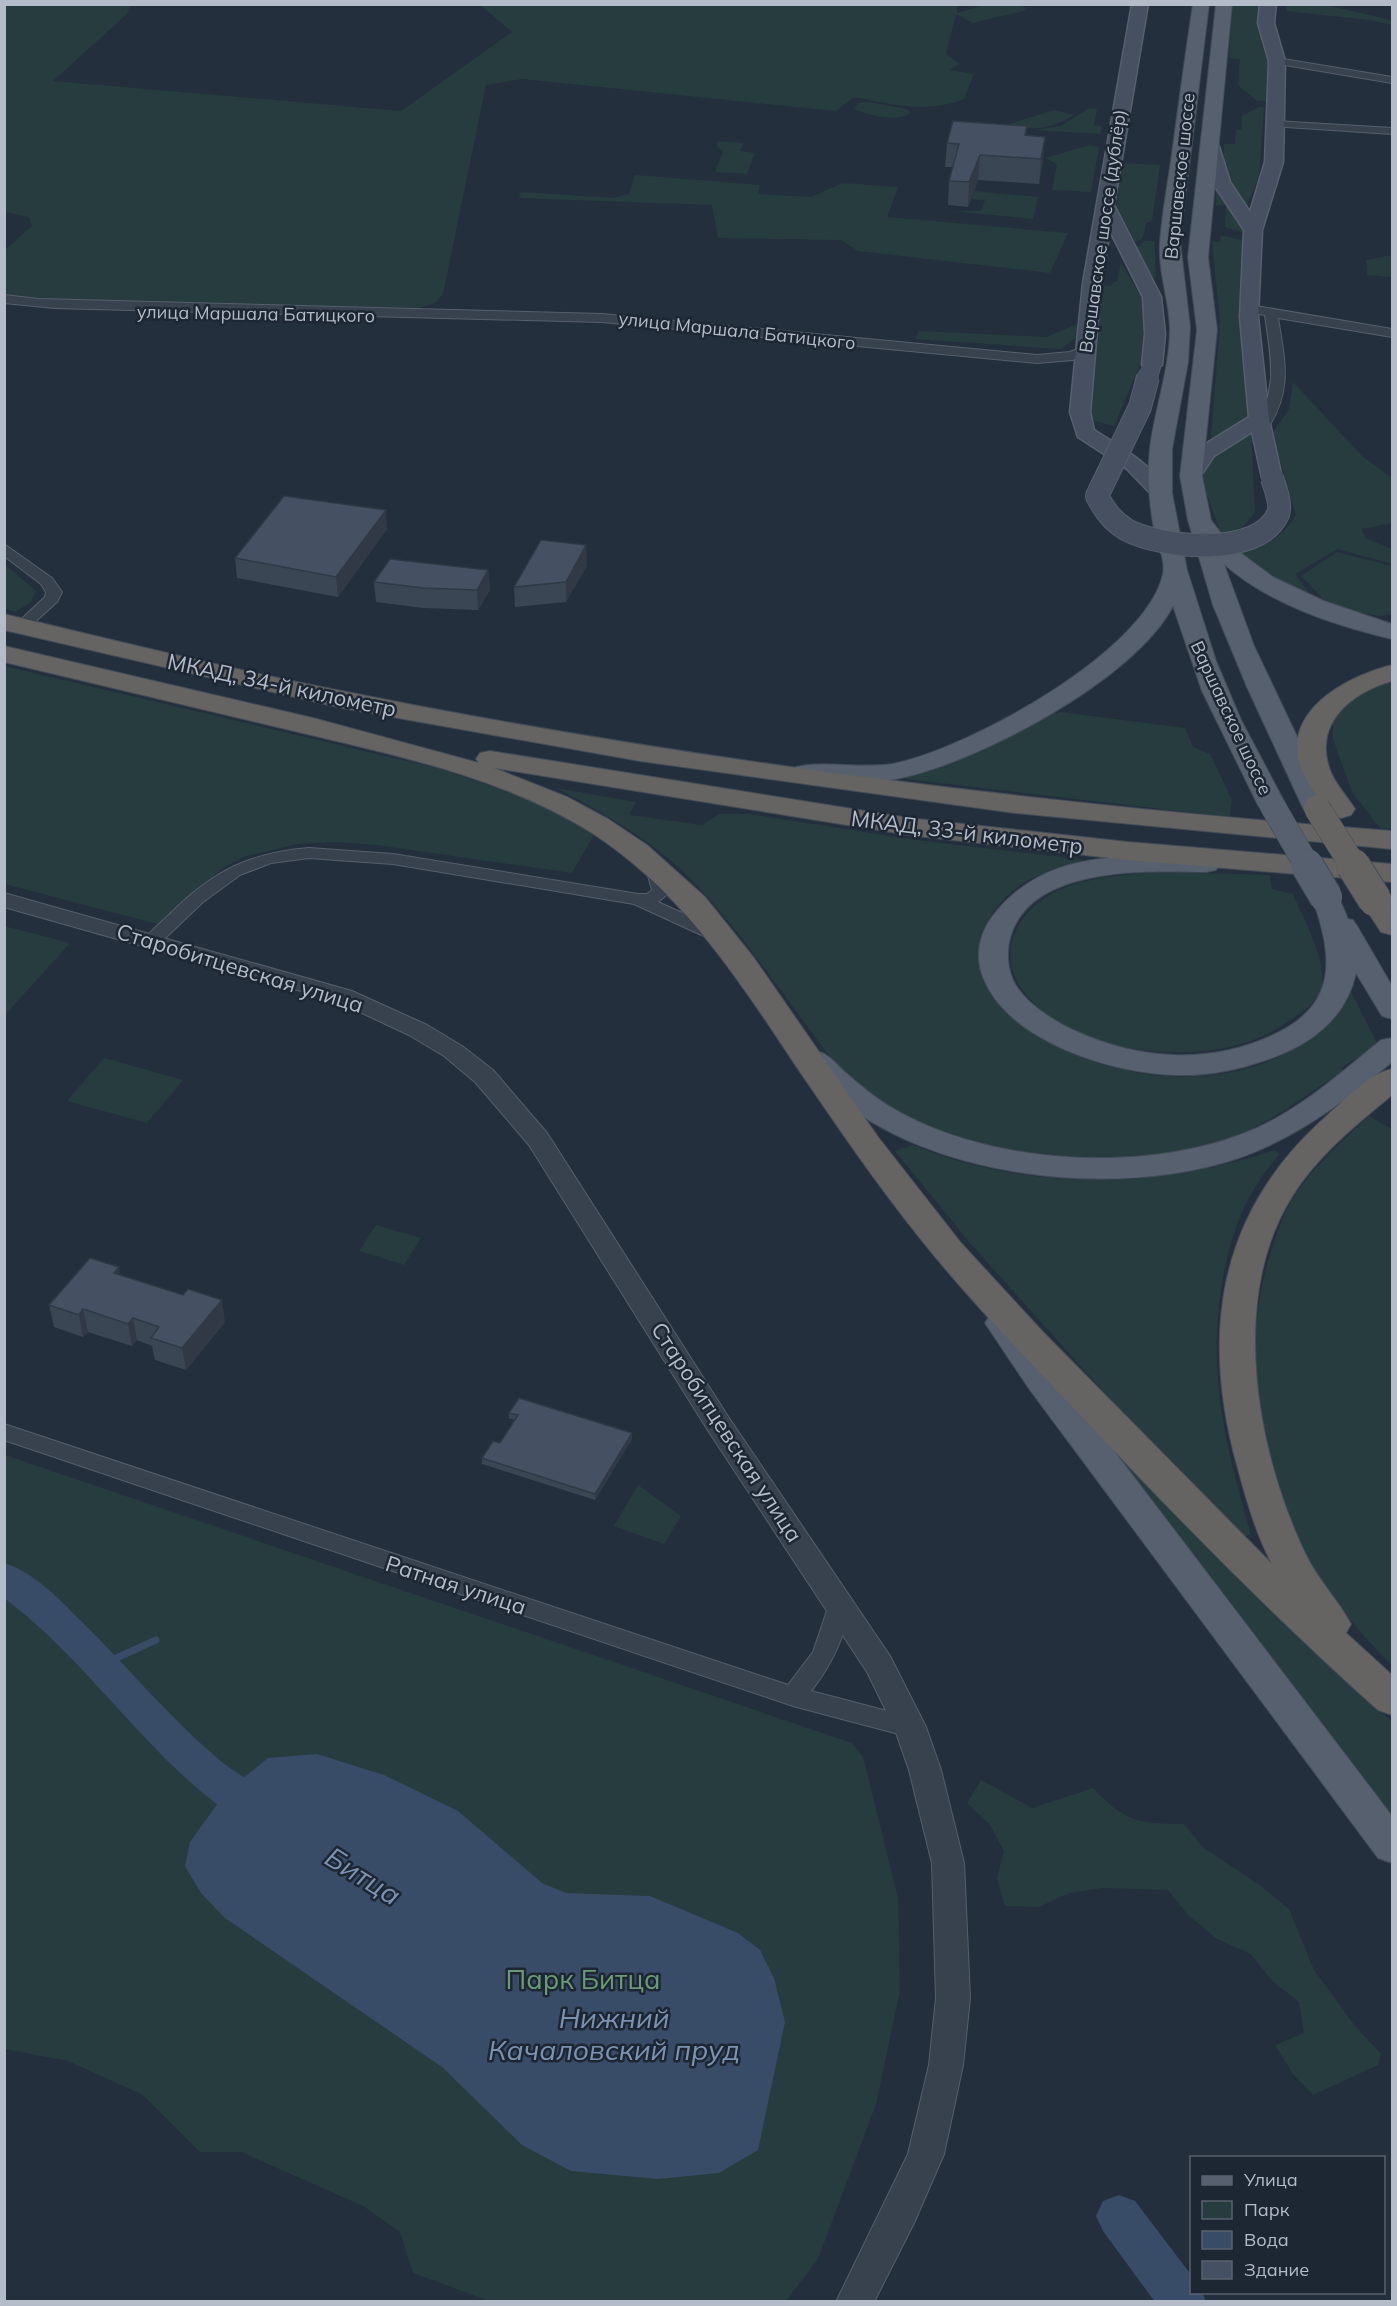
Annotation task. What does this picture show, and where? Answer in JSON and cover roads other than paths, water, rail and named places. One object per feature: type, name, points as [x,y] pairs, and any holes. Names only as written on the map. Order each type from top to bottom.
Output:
[{"type":"highway","name":"МКАД, 34-й километр","points":[[13,624],[327,696],[562,739]]},
{"type":"highway","name":"МКАД, 34-й километр","points":[[4,654],[291,722],[543,768]]},
{"type":"highway","points":[[1329,808],[1316,770],[1313,747],[1314,731],[1321,715],[1332,700],[1350,687],[1392,673]]},
{"type":"highway","points":[[291,722],[411,752],[533,791],[604,829],[654,864],[678,886],[722,939],[803,1048],[829,1091],[895,1182],[973,1280],[1129,1444],[1315,1630],[1392,1699]]},
{"type":"highway","name":"МКАД, 33-й километр","points":[[562,739],[902,792],[1061,812],[1392,840]]},
{"type":"highway","name":"МКАД, 33-й километр","points":[[543,768],[956,833],[1149,854],[1392,873]]},
{"type":"highway","name":"Варшавское шоссе","points":[[1329,808],[1384,897],[1392,926]]},
{"type":"highway","points":[[1392,1079],[1356,1092],[1293,1171],[1263,1217],[1251,1252],[1240,1304],[1236,1340],[1237,1373],[1253,1460],[1278,1536],[1292,1566],[1339,1634],[1392,1691]]},
{"type":"main road","name":"Варшавское шоссе (дублёр)","points":[[1140,4],[1092,283],[1080,412],[1085,433],[1132,460],[1149,476],[1160,492]]},
{"type":"main road","name":"Варшавское шоссе","points":[[1201,4],[1170,241],[1171,274],[1180,327],[1160,463],[1160,492],[1165,528],[1199,654],[1239,742],[1272,805],[1392,1010]]},
{"type":"main road","name":"Варшавское шоссе","points":[[1224,4],[1198,256],[1208,330],[1191,476],[1202,527],[1225,608],[1267,703],[1329,808]]},
{"type":"main road","points":[[1105,204],[1152,297],[1155,334],[1152,365],[1140,407],[1097,496],[1098,504],[1106,516],[1138,536],[1160,542],[1187,545],[1235,542],[1257,535],[1273,524],[1279,513],[1260,423],[1250,309],[1253,230],[1271,177],[1275,124],[1277,61],[1266,23],[1268,4]]},
{"type":"main road","points":[[1210,144],[1221,182],[1253,230]]},
{"type":"main road","points":[[1191,476],[1206,452],[1260,423]]},
{"type":"main road","points":[[1202,527],[1214,543],[1234,560],[1277,587],[1319,608],[1392,632]]},
{"type":"main road","points":[[721,765],[819,774],[871,774],[913,766],[947,755],[1022,717],[1099,671],[1138,638],[1151,622],[1164,601],[1176,572]]},
{"type":"main road","points":[[1267,703],[1316,770]]},
{"type":"main road","points":[[1319,868],[1154,863],[1099,867],[1063,876],[1040,886],[1008,913],[998,930],[994,946],[994,965],[1000,982],[1025,1013],[1071,1041],[1092,1050],[1132,1061],[1167,1065],[1202,1065],[1235,1061],[1291,1038],[1308,1027],[1337,994],[1343,974],[1343,951],[1326,897]]},
{"type":"main road","points":[[803,1048],[859,1100],[918,1134],[987,1156],[1059,1166],[1139,1165],[1207,1155],[1269,1134],[1356,1092],[1392,1047]]},
{"type":"main road","points":[[973,1280],[1041,1381],[1392,1846]]},
{"type":"street","points":[[1277,61],[1392,81]]},
{"type":"street","points":[[1275,124],[1392,131]]},
{"type":"street","name":"улица Маршала Батицкого","points":[[4,299],[189,317],[437,315],[626,320],[1037,359],[1072,356],[1085,350]]},
{"type":"street","points":[[1250,309],[1392,333]]},
{"type":"street","points":[[1260,423],[1273,412],[1279,396],[1271,313]]},
{"type":"street","name":"улица Маршала Батицкого","points":[[1037,359],[1060,366],[1083,379]]},
{"type":"street","points":[[4,548],[47,581],[54,592],[52,599],[13,624]]},
{"type":"street","points":[[152,941],[209,887],[228,874],[247,865],[296,853],[358,854],[638,899],[651,899],[661,892],[654,864]]},
{"type":"street","points":[[638,899],[692,922],[722,939]]},
{"type":"street","name":"Старобитцевская улица","points":[[4,900],[344,996],[418,1030],[453,1051],[484,1076],[538,1139],[719,1425],[879,1665],[910,1728],[925,1770],[948,1863],[952,1924],[952,2009],[946,2065],[926,2154],[901,2211],[854,2301]]},
{"type":"street","name":"Ратная улица","points":[[4,1432],[362,1554],[793,1695],[910,1728]]},
{"type":"street","points":[[793,1695],[823,1660],[833,1636],[839,1605]]},
{"type":"water","name":"Нижний Качаловский пруд","points":[[317,1754],[384,1775],[458,1811],[542,1883],[566,1893],[650,1896],[738,1933],[760,1950],[774,1978],[785,2022],[758,2150],[719,2173],[658,2179],[571,2171],[522,2145],[442,2067],[225,1918],[201,1893],[185,1866],[190,1842],[226,1792],[268,1758]]},
{"type":"waterway","name":"Битца","points":[[4,1577],[51,1615],[151,1720],[203,1770],[261,1813]]},
{"type":"waterway","points":[[99,1666],[156,1640]]},
{"type":"waterway","name":"Битца","points":[[1119,2216],[1183,2302]]},
{"type":"park label","name":"Парк Битца","points":[[583,1980]]}]
